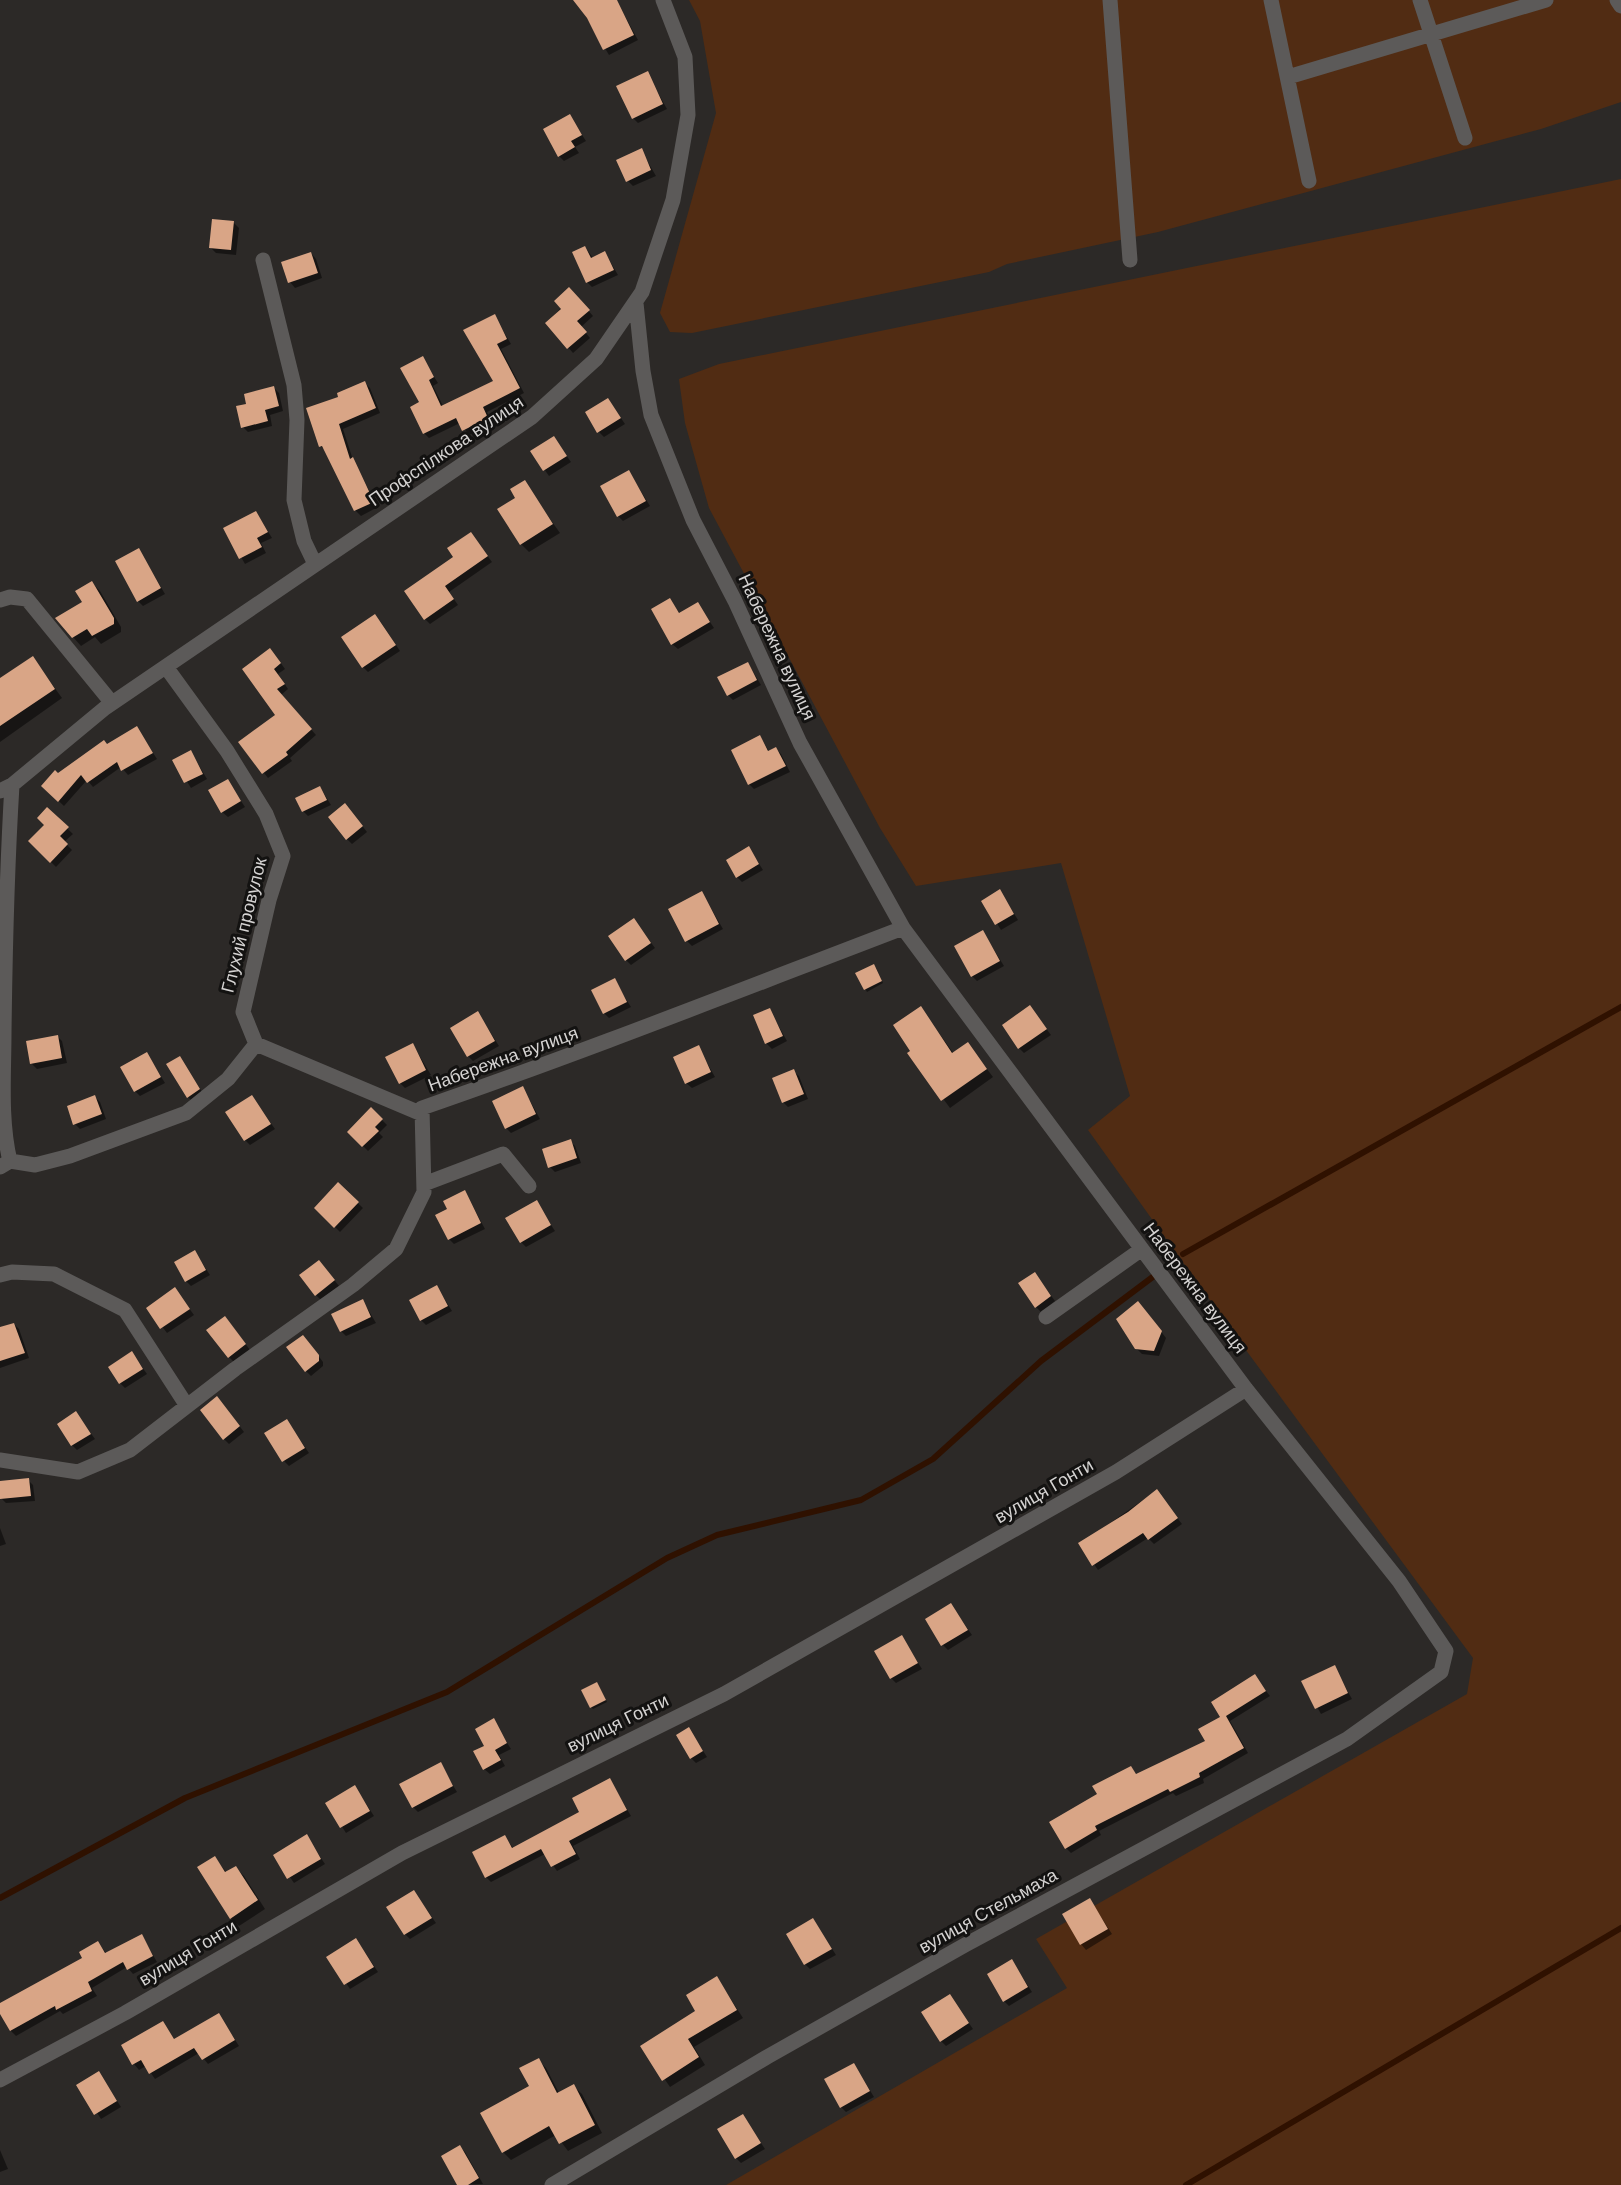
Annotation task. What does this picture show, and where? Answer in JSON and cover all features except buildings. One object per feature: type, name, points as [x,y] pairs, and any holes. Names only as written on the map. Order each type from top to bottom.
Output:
[{"type":"street","name":"Профспілкова вулиця","points":[[6,788],[112,703],[532,417],[596,359],[636,303],[648,278],[673,200],[688,115],[685,57],[663,0]]},
{"type":"street","points":[[1110,0],[1130,260]]},
{"type":"street","points":[[1271,0],[1309,181]]},
{"type":"street","points":[[1420,0],[1465,138]]},
{"type":"street","points":[[1287,77],[1546,0]]},
{"type":"street","points":[[1617,0],[1621,6]]},
{"type":"street","points":[[263,260],[294,385],[297,420],[294,500],[304,541],[315,564]]},
{"type":"street","name":"Набережна вулиця","points":[[636,303],[643,371],[651,415],[693,520],[735,601],[800,743],[903,928],[1246,1389],[1399,1581],[1446,1651],[1441,1672]]},
{"type":"street","points":[[0,600],[10,597],[27,599],[112,703]]},
{"type":"street","name":"Глухий провулок","points":[[166,667],[244,778],[266,814],[283,856],[269,900],[243,1012],[256,1044]]},
{"type":"street","points":[[6,788],[5,1164],[35,1165],[70,1156],[186,1113],[228,1079],[256,1044],[422,1114]]},
{"type":"street","name":"Набережна вулиця","points":[[0,1460],[78,1472],[130,1450],[289,1329],[353,1285],[396,1249],[424,1192],[422,1108],[648,1028],[714,999],[799,970],[903,928]]},
{"type":"street","points":[[424,1184],[503,1154],[529,1186]]},
{"type":"street","points":[[1046,1317],[1142,1249]]},
{"type":"street","points":[[0,1275],[12,1272],[54,1274],[125,1310],[187,1406]]},
{"type":"street","name":"вулиця Гонти","points":[[0,2080],[125,2013],[402,1853],[724,1694],[1116,1472],[1246,1389]]},
{"type":"street","name":"вулиця Стельмаха","points":[[552,2185],[767,2057],[954,1951],[1347,1739],[1441,1672]]},
{"type":"shaded area","points":[[689,0],[1621,0],[1621,102],[1541,129],[1158,232],[1007,264],[989,272],[692,333],[670,332],[660,313],[716,113],[700,21]]},
{"type":"shaded area","points":[[1621,179],[1621,2185],[726,2185],[1067,1988],[1036,1939],[1467,1694],[1473,1658],[1240,1342],[1088,1130],[1130,1096],[1061,863],[916,886],[880,828],[709,508],[685,423],[679,379],[719,364]]},
{"type":"waterway","points":[[1183,1254],[1621,1007]]},
{"type":"waterway","points":[[0,1898],[185,1798],[447,1692],[667,1558],[717,1535],[861,1500],[933,1459],[1041,1361],[1154,1276]]},
{"type":"waterway","points":[[1186,2185],[1621,1928]]}]
